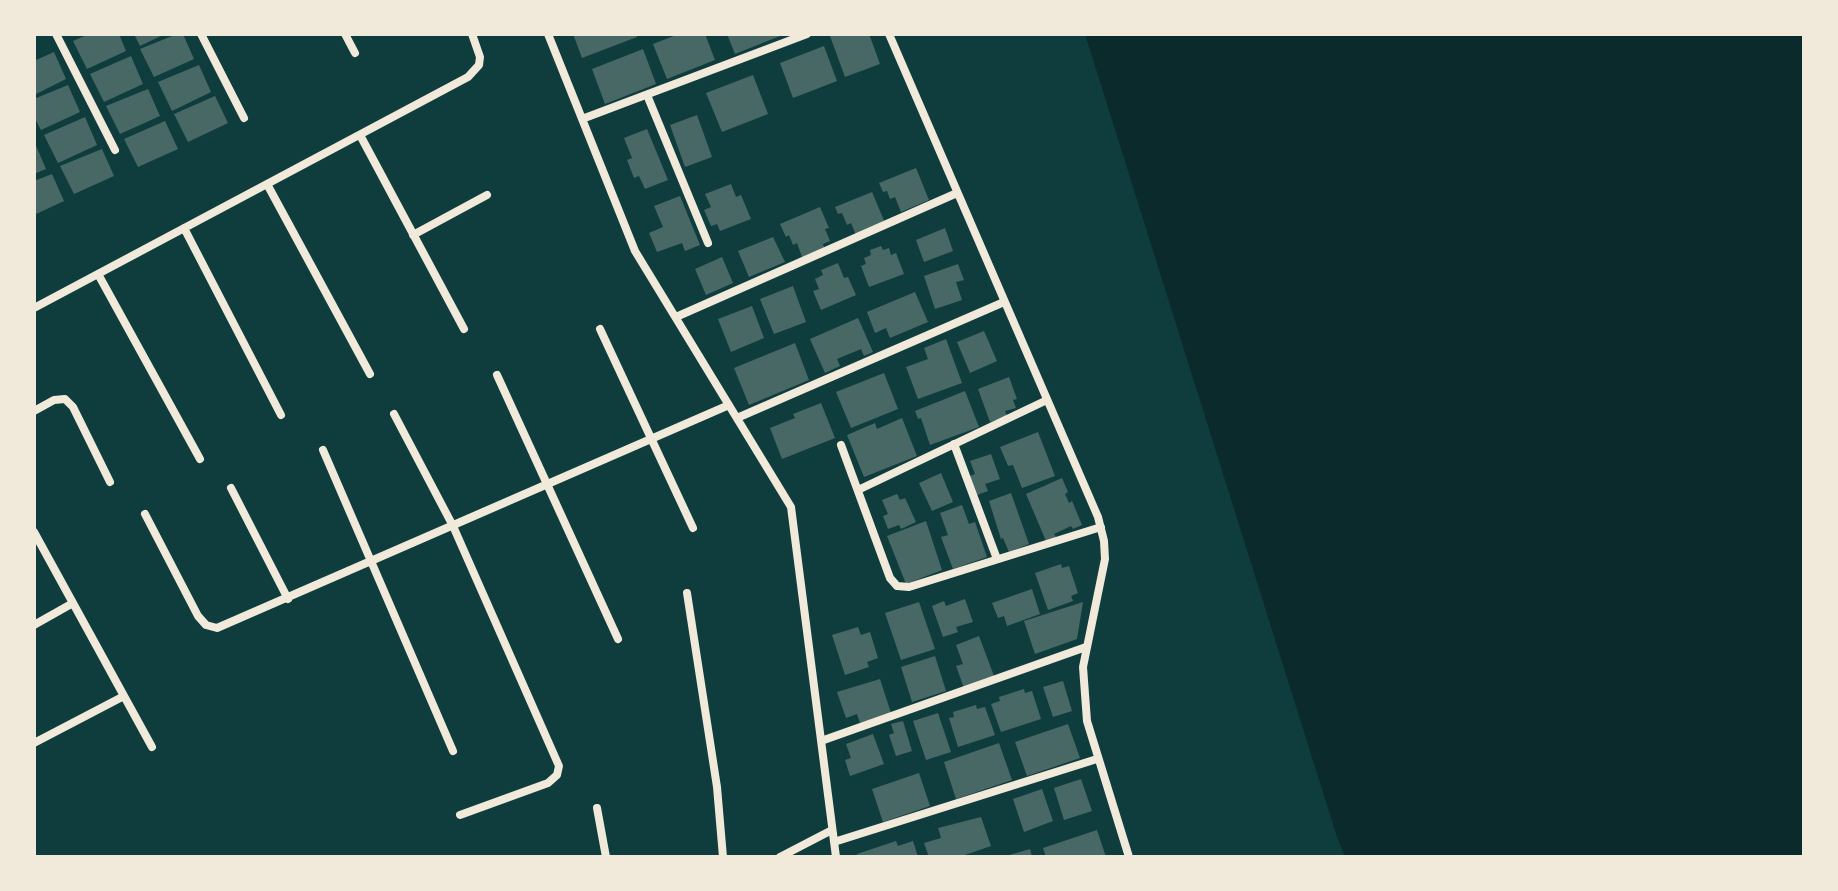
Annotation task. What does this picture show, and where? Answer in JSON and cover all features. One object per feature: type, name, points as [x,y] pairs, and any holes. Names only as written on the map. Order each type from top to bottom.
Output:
[{"type":"street","points":[[56,34],[115,150]]},
{"type":"street","points":[[201,34],[244,118]]},
{"type":"street","points":[[345,34],[355,53]]},
{"type":"street","points":[[34,308],[475,72],[480,57],[472,34]]},
{"type":"street","points":[[548,34],[635,251],[791,507],[836,857]]},
{"type":"street","points":[[582,119],[807,34]]},
{"type":"street","points":[[889,34],[1101,527],[1105,559],[1083,667],[1087,721],[1129,857]]},
{"type":"street","points":[[647,95],[708,243]]},
{"type":"street","points":[[360,135],[464,329]]},
{"type":"street","points":[[267,184],[370,374]]},
{"type":"street","points":[[676,317],[957,193]]},
{"type":"street","points":[[413,235],[487,195]]},
{"type":"street","points":[[184,228],[281,415]]},
{"type":"street","points":[[98,274],[200,459]]},
{"type":"street","points":[[737,418],[1004,302]]},
{"type":"street","points":[[600,329],[693,528]]},
{"type":"street","points":[[497,375],[618,639]]},
{"type":"street","points":[[34,411],[54,400],[65,399],[73,407],[110,482]]},
{"type":"street","points":[[858,490],[1047,400]]},
{"type":"street","points":[[145,514],[198,616],[206,625],[217,628],[729,405]]},
{"type":"street","points":[[394,414],[453,526],[559,766],[557,775],[548,783],[460,815]]},
{"type":"street","points":[[954,444],[997,559]]},
{"type":"street","points":[[841,445],[890,578],[897,586],[909,587],[1101,527]]},
{"type":"street","points":[[323,450],[453,751]]},
{"type":"street","points":[[231,488],[288,599]]},
{"type":"street","points":[[34,532],[152,747]]},
{"type":"street","points":[[687,593],[717,787],[723,857]]},
{"type":"street","points":[[34,625],[73,603]]},
{"type":"street","points":[[821,741],[1086,647]]},
{"type":"street","points":[[34,743],[124,696]]},
{"type":"street","points":[[834,842],[1097,759]]},
{"type":"street","points":[[597,808],[606,857]]},
{"type":"street","points":[[780,857],[832,830]]},
{"type":"water","points":[[1085,34],[1804,34],[1804,857],[1345,857]]},
{"type":"building","points":[[89,34],[119,34],[126,51],[87,69],[73,41]]},
{"type":"building","points":[[134,34],[165,34],[140,46]]},
{"type":"building","points":[[183,34],[194,59],[154,77],[140,49]]},
{"type":"building","points":[[573,34],[636,34],[637,37],[582,58]]},
{"type":"building","points":[[679,34],[705,34],[715,60],[667,79],[653,44]]},
{"type":"building","points":[[727,34],[785,34],[735,54]]},
{"type":"building","points":[[869,34],[880,64],[845,77],[830,36]]},
{"type":"building","points":[[824,46],[837,81],[793,98],[780,63]]},
{"type":"building","points":[[643,49],[656,84],[605,104],[592,69]]},
{"type":"building","points":[[54,52],[66,79],[34,95],[34,61]]},
{"type":"building","points":[[131,56],[143,84],[104,102],[90,74]]},
{"type":"building","points":[[199,65],[211,92],[172,111],[158,82]]},
{"type":"building","points":[[753,75],[768,114],[722,132],[706,93]]},
{"type":"building","points":[[68,85],[80,112],[41,130],[34,117],[34,99]]},
{"type":"building","points":[[148,89],[160,116],[120,134],[106,106]]},
{"type":"building","points":[[215,96],[228,123],[188,142],[174,114]]},
{"type":"building","points":[[697,115],[712,157],[685,167],[670,125]]},
{"type":"building","points":[[85,117],[97,145],[58,163],[44,135]]},
{"type":"building","points":[[165,121],[178,149],[138,167],[124,139]]},
{"type":"building","points":[[647,129],[668,180],[645,189],[639,176],[634,178],[627,160],[632,158],[624,138]]},
{"type":"building","points":[[34,141],[46,169],[34,174]]},
{"type":"building","points":[[102,149],[114,176],[74,194],[60,166]]},
{"type":"building","points":[[916,168],[929,200],[901,212],[895,197],[890,199],[879,183]]},
{"type":"building","points":[[52,174],[64,201],[34,215],[34,181]]},
{"type":"building","points":[[731,184],[736,197],[741,195],[751,219],[720,231],[717,224],[711,226],[704,210],[711,207],[705,194]]},
{"type":"building","points":[[872,192],[885,223],[856,235],[851,223],[847,225],[842,213],[838,214],[835,207]]},
{"type":"building","points":[[680,196],[700,245],[685,251],[682,243],[657,252],[649,233],[663,227],[654,206]]},
{"type":"building","points":[[820,207],[829,228],[825,229],[830,241],[823,244],[825,250],[803,260],[797,243],[793,245],[780,224]]},
{"type":"building","points":[[945,228],[953,251],[924,262],[916,240]]},
{"type":"building","points":[[773,237],[785,262],[749,277],[738,251]]},
{"type":"building","points":[[881,246],[883,250],[889,248],[891,255],[896,253],[904,274],[869,287],[861,266],[866,264],[864,258],[871,255],[870,250]]},
{"type":"building","points":[[722,257],[733,283],[706,295],[695,269]]},
{"type":"building","points":[[838,263],[856,295],[821,310],[813,291],[819,289],[815,279],[823,275],[821,270]]},
{"type":"building","points":[[958,264],[964,280],[956,282],[962,300],[935,309],[924,276]]},
{"type":"building","points":[[793,286],[806,322],[774,334],[760,299]]},
{"type":"building","points":[[915,292],[928,322],[890,338],[886,328],[875,333],[867,312]]},
{"type":"building","points":[[752,306],[764,338],[731,352],[718,319]]},
{"type":"building","points":[[858,318],[873,352],[864,356],[861,349],[837,359],[840,366],[825,373],[810,339]]},
{"type":"building","points":[[984,331],[997,361],[970,373],[957,342]]},
{"type":"building","points":[[946,339],[962,383],[918,399],[906,367],[928,359],[924,348]]},
{"type":"building","points":[[795,343],[809,380],[749,405],[734,368]]},
{"type":"building","points":[[884,373],[898,409],[851,428],[836,392]]},
{"type":"building","points":[[1009,377],[1017,399],[1013,400],[1016,408],[1005,411],[1007,416],[990,422],[978,389]]},
{"type":"building","points":[[965,391],[979,427],[930,445],[921,418],[918,419],[915,411]]},
{"type":"building","points":[[821,403],[835,438],[782,459],[770,428],[795,418],[793,414]]},
{"type":"building","points":[[902,418],[917,456],[864,477],[847,435],[875,423],[877,429]]},
{"type":"building","points":[[1038,432],[1055,476],[1022,488],[1013,465],[1008,466],[1000,447]]},
{"type":"building","points":[[991,454],[1000,479],[985,484],[988,491],[977,495],[970,476],[975,474],[970,461]]},
{"type":"building","points":[[941,473],[953,502],[932,511],[919,483]]},
{"type":"building","points":[[1062,478],[1068,492],[1065,494],[1069,503],[1072,501],[1082,525],[1073,529],[1071,526],[1046,541],[1026,494]]},
{"type":"building","points":[[1011,493],[1029,544],[1009,552],[1001,539],[989,501]]},
{"type":"building","points":[[897,494],[900,500],[905,498],[916,522],[901,529],[899,525],[888,529],[883,516],[888,514],[882,500]]},
{"type":"building","points":[[962,505],[969,524],[975,522],[987,557],[953,569],[941,537],[948,535],[940,513]]},
{"type":"building","points":[[926,521],[942,570],[906,584],[887,536]]},
{"type":"building","points":[[1061,564],[1062,568],[1069,566],[1078,593],[1071,596],[1073,601],[1048,610],[1035,573]]},
{"type":"building","points":[[1032,589],[1040,614],[1007,626],[1004,616],[998,618],[992,603]]},
{"type":"building","points":[[965,599],[973,622],[956,627],[958,632],[943,637],[932,606],[944,601],[946,606]]},
{"type":"building","points":[[919,602],[935,649],[901,660],[885,613]]},
{"type":"building","points":[[1083,602],[1077,639],[1035,654],[1024,621]]},
{"type":"building","points":[[858,627],[861,635],[870,632],[878,658],[867,662],[869,667],[845,675],[832,635]]},
{"type":"building","points":[[979,636],[994,676],[964,688],[956,666],[963,664],[956,645]]},
{"type":"building","points":[[935,656],[946,691],[912,702],[901,667]]},
{"type":"building","points":[[880,679],[891,713],[860,723],[857,714],[846,718],[837,692]]},
{"type":"building","points":[[1063,681],[1072,711],[1053,717],[1043,687]]},
{"type":"building","points":[[1024,689],[1025,693],[1032,691],[1041,719],[1001,732],[991,704],[1000,701],[999,697]]},
{"type":"building","points":[[976,705],[977,709],[985,707],[995,735],[958,747],[949,718],[954,717],[953,712]]},
{"type":"building","points":[[938,713],[951,752],[926,760],[913,721]]},
{"type":"building","points":[[903,721],[912,751],[896,756],[889,735],[894,733],[891,724]]},
{"type":"building","points":[[1068,724],[1080,758],[1027,776],[1015,742]]},
{"type":"building","points":[[873,734],[884,764],[850,776],[845,760],[851,758],[846,744]]},
{"type":"building","points":[[999,743],[1012,780],[956,799],[944,762]]},
{"type":"building","points":[[919,773],[930,806],[883,822],[872,789]]},
{"type":"building","points":[[1081,779],[1092,811],[1064,820],[1054,788]]},
{"type":"building","points":[[1042,789],[1053,821],[1024,832],[1013,799]]},
{"type":"building","points":[[981,817],[991,846],[959,857],[929,857],[924,843],[941,838],[938,828]]},
{"type":"building","points":[[1097,830],[1106,857],[1046,857],[1043,848]]},
{"type":"building","points":[[896,841],[898,846],[913,841],[918,857],[858,857],[857,854]]},
{"type":"building","points":[[1030,849],[1032,857],[1006,857],[1006,856]]}]
